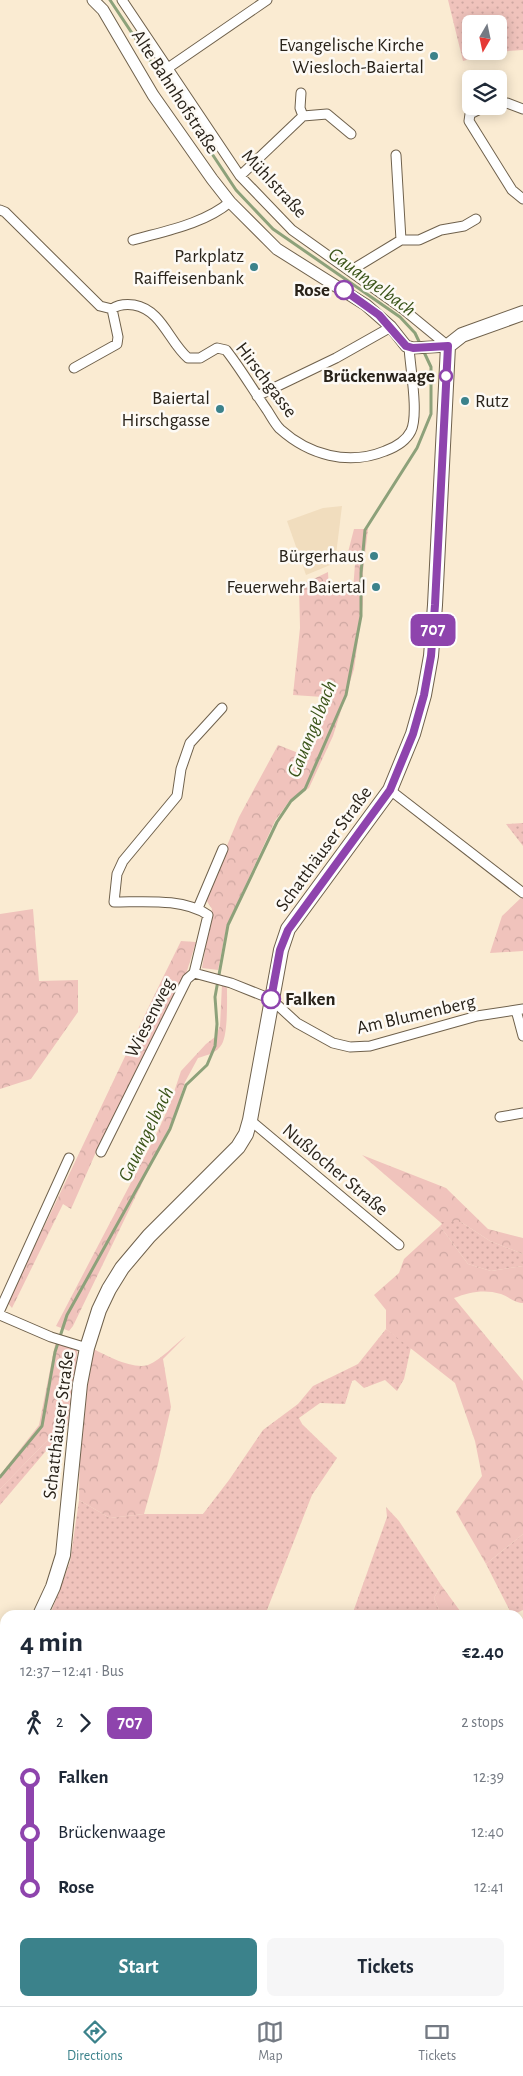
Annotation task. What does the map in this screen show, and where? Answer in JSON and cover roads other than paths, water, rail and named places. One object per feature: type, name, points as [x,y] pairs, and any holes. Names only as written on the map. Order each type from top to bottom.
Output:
[{"type":"main road","points":[[448,346],[462,334],[523,313]]},
{"type":"main road","name":"Schatthäuser Straße","points":[[42,1610],[53,1587],[63,1555],[80,1384],[87,1348],[99,1310],[122,1268],[149,1236],[238,1147],[246,1134],[280,950],[288,930],[390,790],[413,734],[424,695],[431,656],[448,346]]},
{"type":"street","name":"Alte Bahnhofstraße","points":[[93,0],[103,10],[154,95],[230,202],[277,249],[366,305],[391,327],[404,344],[413,348]]},
{"type":"street","name":"Mühlstraße","points":[[122,0],[240,176],[292,230],[403,310],[448,346]]},
{"type":"street","points":[[168,68],[267,0]]},
{"type":"street","points":[[301,94],[300,108],[303,116]]},
{"type":"street","points":[[507,103],[523,109]]},
{"type":"street","points":[[240,176],[303,116],[327,114],[351,134]]},
{"type":"street","points":[[470,115],[470,121],[506,182],[523,199]]},
{"type":"street","points":[[396,155],[401,240]]},
{"type":"street","points":[[133,240],[191,223],[230,202]]},
{"type":"street","points":[[0,210],[100,306],[112,309],[118,337],[117,344],[74,368]]},
{"type":"street","points":[[350,271],[401,240],[419,240],[441,230],[464,226],[476,219]]},
{"type":"street","name":"Hirschgasse","points":[[112,309],[117,305],[126,304],[140,306],[152,312],[188,358],[200,358],[217,348],[226,350],[278,427],[298,444],[316,453],[346,459],[373,456],[393,448],[407,439],[412,429],[413,348]]},
{"type":"street","points":[[257,396],[336,358],[391,327]]},
{"type":"street","points":[[413,348],[448,346]]},
{"type":"street","points":[[194,973],[208,915],[198,908],[163,902],[114,902],[116,883],[123,861],[177,796],[181,769],[190,743],[222,708]]},
{"type":"street","points":[[390,790],[523,893]]},
{"type":"street","points":[[198,908],[223,849]]},
{"type":"street","name":"Wiesenweg","points":[[101,1152],[187,979],[194,973],[212,977],[271,999]]},
{"type":"street","name":"Am Blumenberg","points":[[271,999],[297,1024],[333,1043],[359,1047],[477,1016],[520,1010]]},
{"type":"street","points":[[520,1010],[523,1036]]},
{"type":"street","points":[[500,1117],[523,1113]]},
{"type":"street","name":"Nußlocher Straße","points":[[250,1120],[398,1244]]},
{"type":"street","points":[[0,1310],[69,1158]]},
{"type":"street","points":[[0,1315],[51,1337],[87,1348]]},
{"type":"waterway","name":"Gauangelbach","points":[[0,1477],[42,1426],[55,1352],[67,1315],[170,1129],[186,1085],[207,1065],[215,1046],[217,1024],[215,997],[228,925],[277,822],[291,801],[305,789],[346,695],[361,616],[361,573],[365,530],[417,448],[431,414],[431,367],[415,333],[400,317],[273,229],[236,190],[110,0]]},
{"type":"place","name":"Evangelische Kirche Wiesloch-Baiertal","points":[[434,56]]},
{"type":"place","name":"Parkplatz Raiffeisenbank","points":[[254,267]]},
{"type":"place","name":"Rose","points":[[344,290]]},
{"type":"place","name":"Brückenwaage","points":[[446,376]]},
{"type":"place","name":"Rutz","points":[[465,401]]},
{"type":"place","name":"Baiertal Hirschgasse","points":[[220,409]]},
{"type":"place","name":"Bürgerhaus","points":[[374,556]]},
{"type":"place","name":"Feuerwehr Baiertal","points":[[376,587]]},
{"type":"place","name":"Falken","points":[[271,999]]}]
